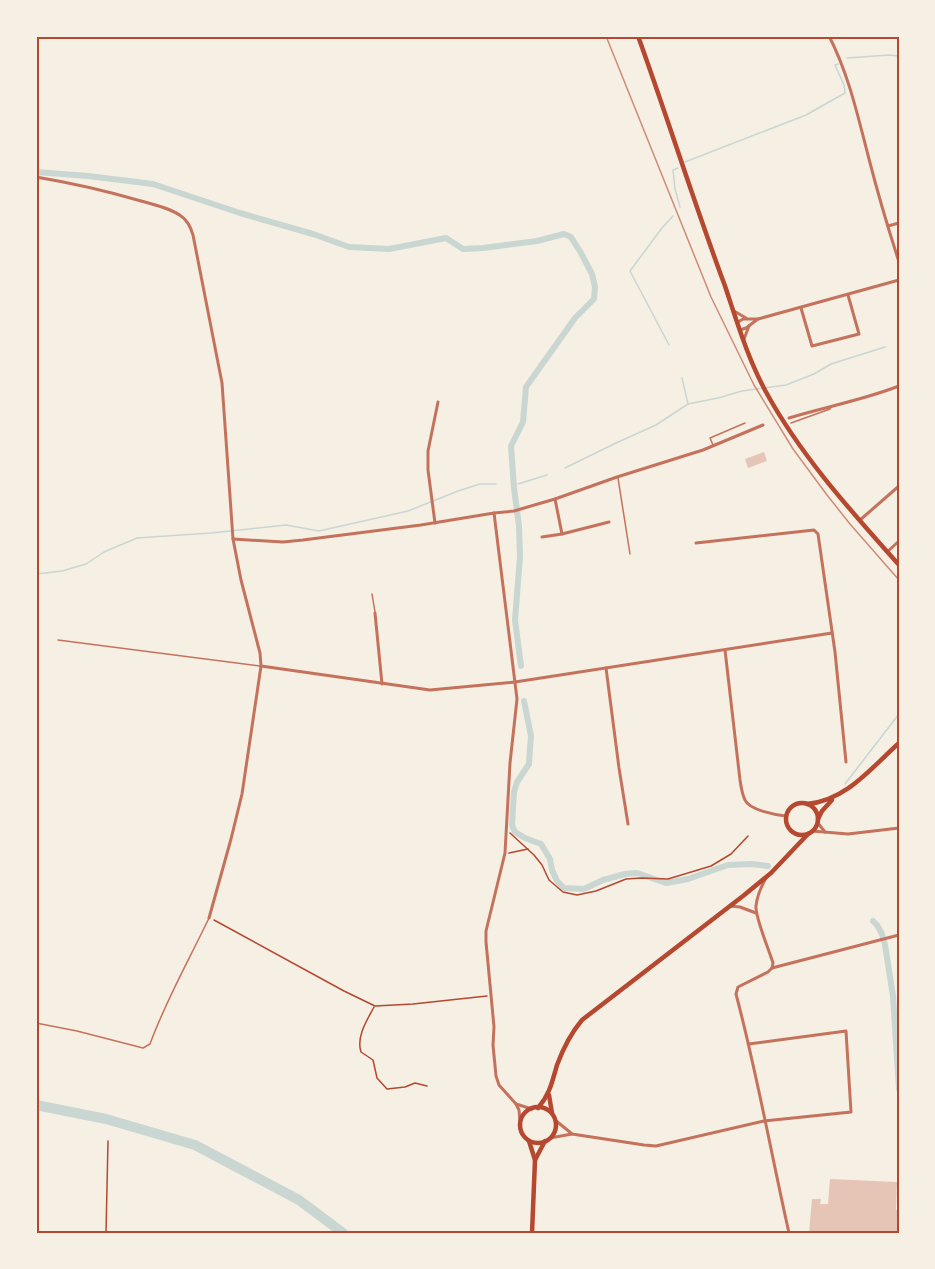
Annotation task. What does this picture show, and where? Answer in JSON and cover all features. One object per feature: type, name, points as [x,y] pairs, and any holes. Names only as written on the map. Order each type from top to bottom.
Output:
[{"type":"main road","points":[[638,36],[700,220],[762,384],[782,420],[804,452],[899,566]]},
{"type":"main road","points":[[810,833],[800,835],[787,826],[788,811],[797,804],[817,804],[844,792],[899,743]]},
{"type":"main road","points":[[538,1108],[549,1095],[568,1041],[582,1020],[769,874],[810,833],[822,811],[834,798]]},
{"type":"main road","points":[[807,804],[815,811],[818,821]]},
{"type":"main road","points":[[794,848],[795,833]]},
{"type":"main road","points":[[536,1160],[555,1130],[549,1095]]},
{"type":"main road","points":[[532,1233],[536,1160],[529,1141],[521,1131],[520,1122],[524,1114],[538,1108],[548,1111],[554,1118]]},
{"type":"main road","points":[[529,1141],[536,1143],[548,1140]]},
{"type":"street","points":[[829,36],[851,89],[899,262]]},
{"type":"street","points":[[36,177],[113,193],[169,209],[182,216],[191,228],[222,383],[233,537],[261,666],[242,794],[209,918]]},
{"type":"street","points":[[888,226],[899,223]]},
{"type":"street","points":[[738,322],[743,319],[758,319],[801,308],[899,280]]},
{"type":"street","points":[[801,308],[812,346],[859,334],[848,295]]},
{"type":"street","points":[[734,311],[750,319]]},
{"type":"street","points":[[740,330],[758,319]]},
{"type":"street","points":[[744,341],[750,325]]},
{"type":"street","points":[[790,421],[899,386]]},
{"type":"street","points":[[435,523],[428,470],[428,451],[438,402]]},
{"type":"street","points":[[233,537],[283,542],[520,510],[713,446],[764,425]]},
{"type":"street","points":[[860,521],[899,486]]},
{"type":"street","points":[[555,500],[562,534]]},
{"type":"street","points":[[494,513],[517,699],[510,763],[505,853],[486,931],[496,1076],[499,1085],[516,1104],[520,1122]]},
{"type":"street","points":[[542,537],[609,522]]},
{"type":"street","points":[[696,543],[816,531],[835,652],[846,762]]},
{"type":"street","points":[[887,552],[899,541]]},
{"type":"street","points":[[375,613],[382,684]]},
{"type":"street","points":[[261,666],[430,690],[515,682],[832,633]]},
{"type":"street","points":[[725,650],[740,780],[745,801],[750,806],[786,816]]},
{"type":"street","points":[[606,668],[628,824]]},
{"type":"street","points":[[818,821],[822,830],[827,833]]},
{"type":"street","points":[[810,833],[848,834],[899,828]]},
{"type":"street","points":[[769,874],[758,897],[756,914],[771,957],[772,968]]},
{"type":"street","points":[[730,906],[740,907],[756,914]]},
{"type":"street","points":[[789,1233],[749,1044],[736,994],[738,987],[772,968],[899,935]]},
{"type":"street","points":[[548,1140],[572,1134],[656,1146],[764,1121],[851,1112],[846,1031],[749,1044]]},
{"type":"street","points":[[516,1104],[532,1109]]},
{"type":"street","points":[[554,1118],[572,1134]]},
{"type":"lane","points":[[713,446],[710,438],[745,423]]},
{"type":"lane","points":[[617,477],[630,554]]},
{"type":"lane","points":[[372,594],[375,613]]},
{"type":"lane","points":[[58,640],[261,666]]},
{"type":"lane","points":[[36,1023],[143,1048],[150,1044],[169,998],[209,918]]},
{"type":"path","points":[[505,829],[542,865],[549,880],[563,892],[577,895],[596,891],[626,879],[668,879],[711,866],[731,854],[748,836]]},
{"type":"path","points":[[505,853],[528,849]]},
{"type":"path","points":[[209,918],[344,992],[375,1006],[491,996]]},
{"type":"path","points":[[375,1006],[359,1045],[361,1052],[373,1060],[377,1078],[387,1089],[405,1087],[415,1083],[428,1086]]},
{"type":"path","points":[[106,1233],[108,1141]]},
{"type":"building","points":[[764,452],[767,461],[748,468],[745,459]]},
{"type":"building","points":[[830,1179],[897,1182],[896,1210],[899,1210],[899,1233],[809,1233],[812,1199],[821,1199],[820,1204],[828,1204]]},
{"type":"waterway","points":[[847,58],[899,56]]},
{"type":"waterway","points":[[685,162],[806,115],[845,93],[835,65],[838,64]]},
{"type":"waterway","points":[[678,168],[673,170],[680,207]]},
{"type":"waterway","points":[[36,172],[153,184],[349,247],[389,249],[446,238],[463,249],[537,241],[564,234],[571,237],[592,274],[595,287],[594,299],[575,318],[526,387],[523,422],[511,446],[519,526],[520,557],[515,620],[521,666]]},
{"type":"waterway","points":[[669,345],[630,271],[673,216]]},
{"type":"waterway","points":[[565,468],[656,425],[688,404],[742,391],[786,385],[814,374],[831,364],[885,347]]},
{"type":"waterway","points":[[682,378],[688,404]]},
{"type":"waterway","points":[[518,484],[547,475]]},
{"type":"waterway","points":[[36,574],[62,571],[86,564],[104,552],[137,538],[286,525],[319,531],[408,511],[480,484],[496,484]]},
{"type":"waterway","points":[[524,701],[531,736],[529,764],[517,782],[514,792],[512,825],[515,832],[541,844],[550,859],[557,881],[564,888],[584,889],[603,880],[625,874],[637,873],[666,883],[688,879],[728,865],[768,866]]},
{"type":"waterway","points":[[845,784],[899,714]]},
{"type":"waterway","points":[[873,921],[882,934],[885,945],[893,996],[899,1089]]},
{"type":"waterway","points":[[36,1105],[106,1119],[195,1145],[299,1200],[343,1233]]},
{"type":"railway","points":[[606,36],[711,297],[754,385],[793,449],[827,495],[899,580]]}]
